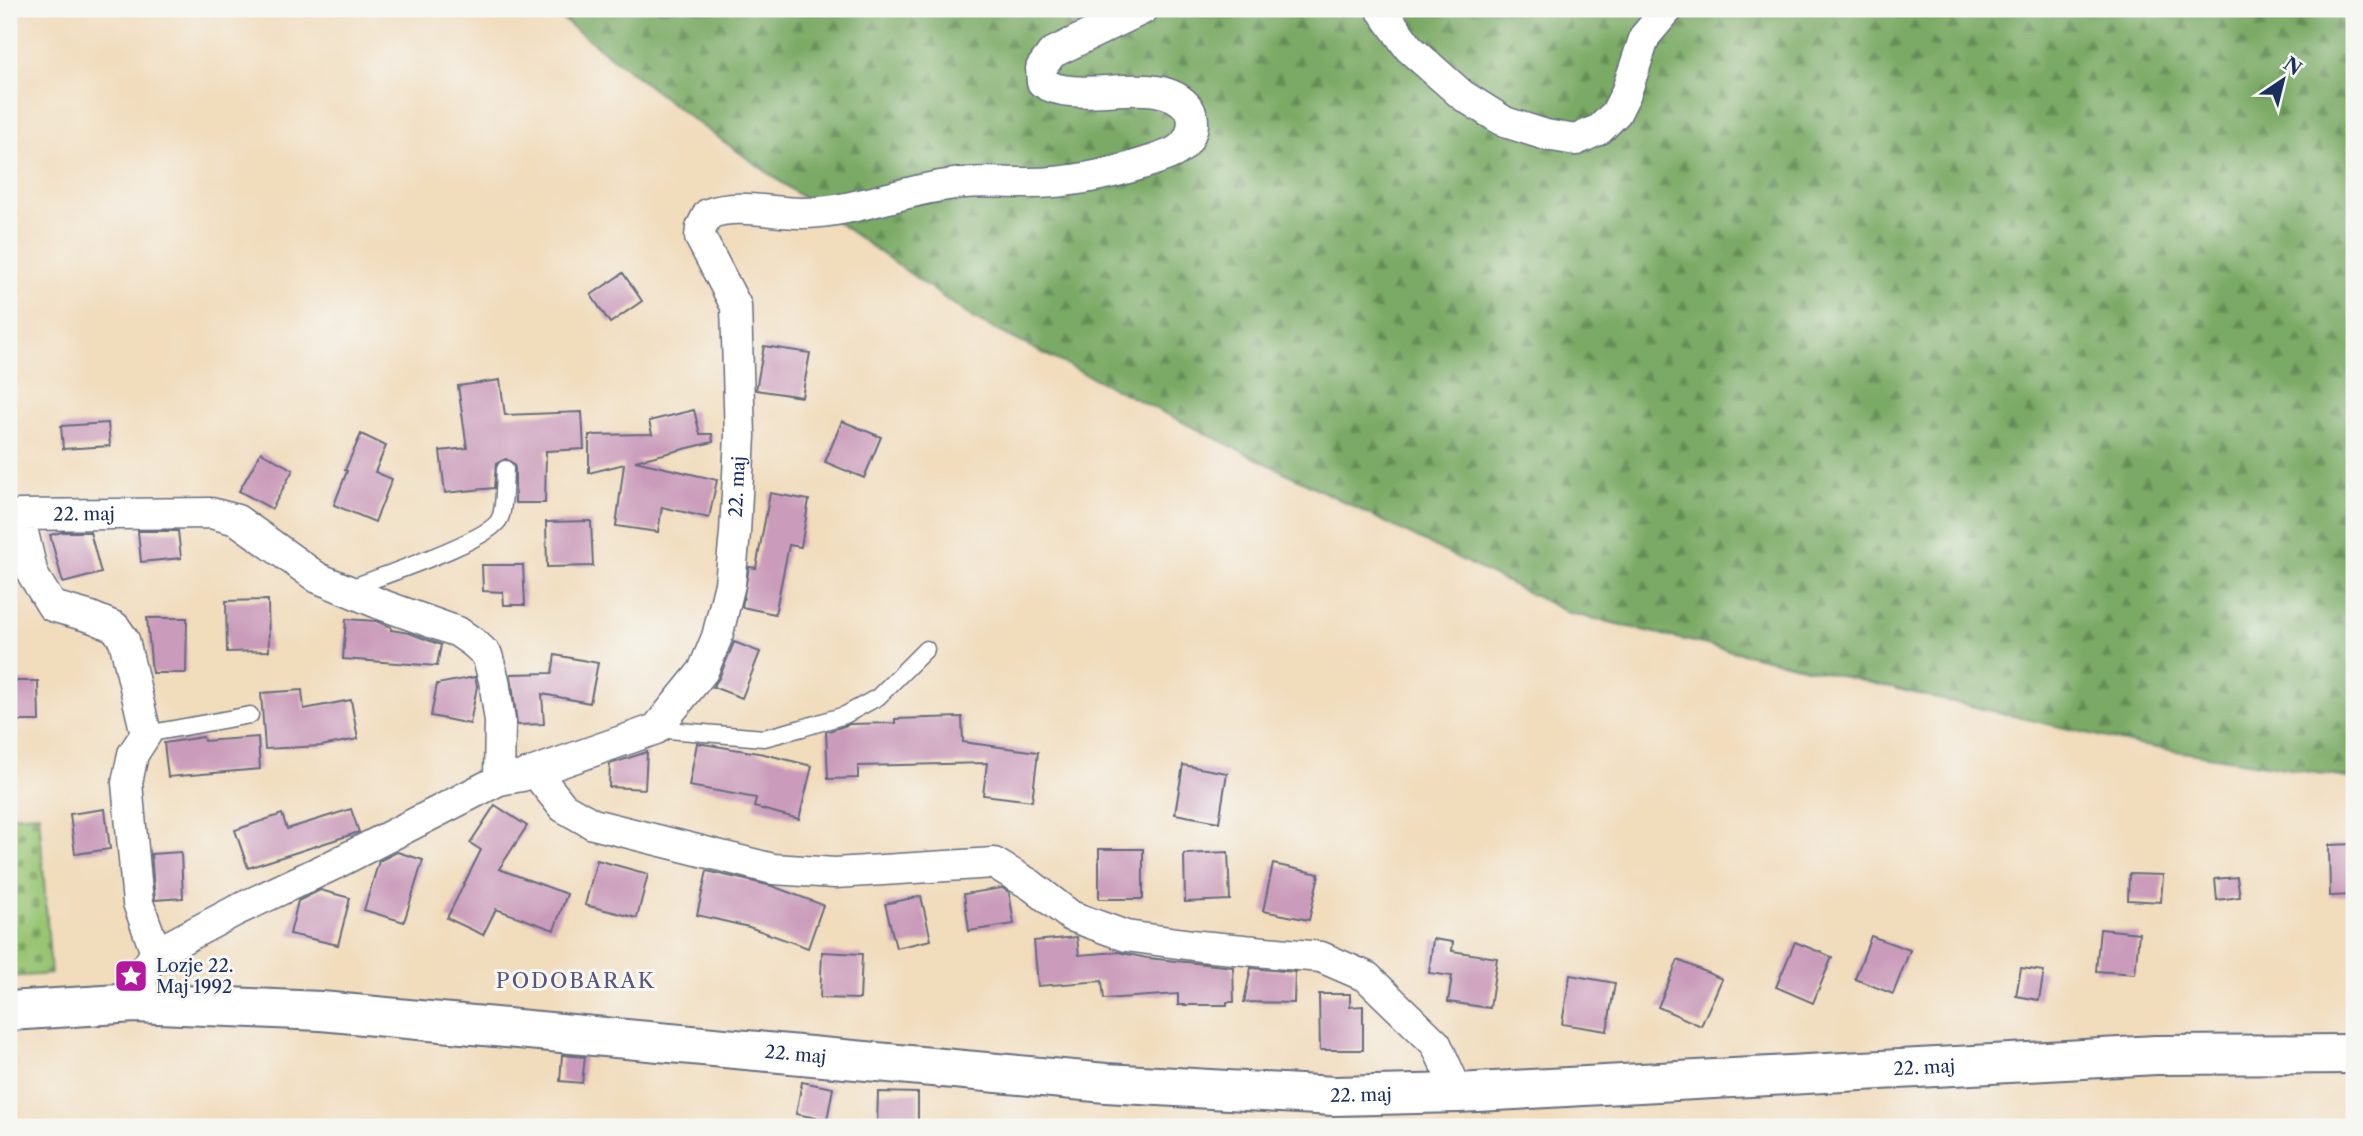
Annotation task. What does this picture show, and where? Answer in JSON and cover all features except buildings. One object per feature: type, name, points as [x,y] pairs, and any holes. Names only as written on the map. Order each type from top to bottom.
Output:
[{"type":"main road","name":"22. maj","points":[[9,1011],[135,1003],[321,1011],[1106,1083],[1334,1096],[1458,1093],[2156,1055],[2354,1054]]},
{"type":"street","name":"22. maj","points":[[656,729],[703,671],[718,636],[730,584],[740,436],[736,306],[700,237],[708,214],[718,210],[804,213],[962,183],[1068,180],[1112,173],[1176,153],[1184,146],[1193,127],[1189,110],[1167,94],[1090,90],[1068,92],[1052,89],[1042,82],[1041,68],[1052,53],[1143,9]]},
{"type":"street","points":[[1381,9],[1409,48],[1462,96],[1505,122],[1546,135],[1576,140],[1600,129],[1616,113],[1626,93],[1645,36],[1668,9]]},
{"type":"street","name":"22. maj","points":[[146,734],[124,640],[115,627],[52,606],[33,575],[14,514],[211,513],[237,520],[318,578],[458,632],[487,654],[500,721],[499,780]]},
{"type":"street","points":[[135,1003],[145,969],[156,953],[235,911],[333,865],[499,780],[535,772],[656,729]]},
{"type":"street","points":[[146,734],[133,754],[127,783],[138,903],[156,953]]},
{"type":"street","points":[[535,772],[563,807],[593,824],[773,869],[835,873],[994,863],[1031,885],[1071,916],[1126,936],[1321,957],[1367,977],[1436,1044],[1458,1093]]},
{"type":"lane","points":[[348,589],[455,548],[490,529],[500,519],[505,469]]},
{"type":"lane","points":[[656,729],[764,738],[802,729],[845,715],[878,697],[926,649]]},
{"type":"lane","points":[[146,734],[250,715]]},
{"type":"green space","points":[[549,9],[2354,9],[2354,779],[2138,745],[1569,613],[974,319],[692,119]]},
{"type":"green space","points":[[39,814],[51,974],[9,977],[9,816]]},
{"type":"place","name":"Lozje 22. Maj 1992","points":[[131,976]]},
{"type":"district","name":"PODOBARAK","points":[[576,980]]}]
